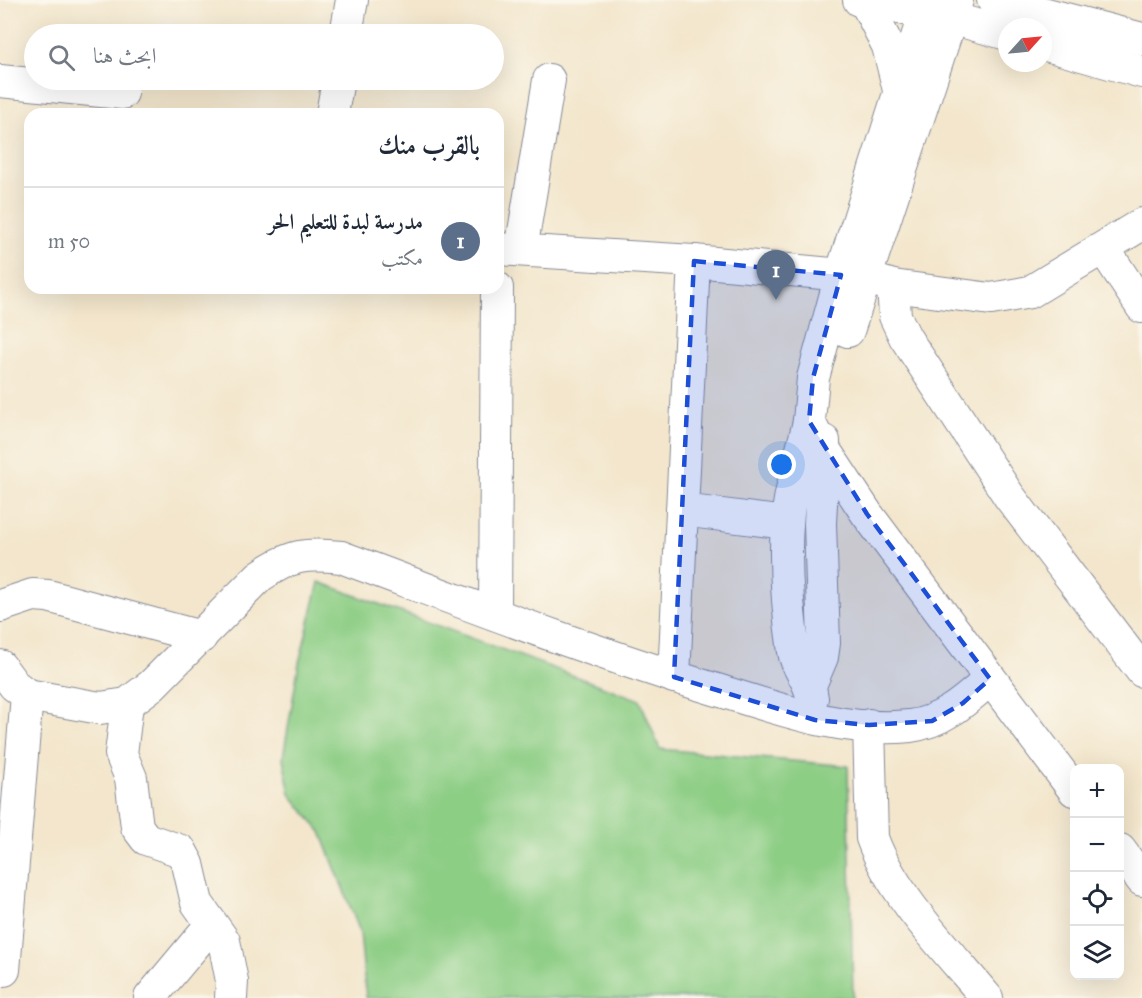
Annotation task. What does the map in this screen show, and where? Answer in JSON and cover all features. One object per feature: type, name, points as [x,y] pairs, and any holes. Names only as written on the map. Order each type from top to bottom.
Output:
[{"type":"street","points":[[348,24],[352,0]]},
{"type":"street","points":[[993,0],[1086,12],[1142,39]]},
{"type":"street","points":[[862,1],[941,8],[998,30]]},
{"type":"street","points":[[862,1],[888,46],[900,94]]},
{"type":"street","points":[[853,276],[900,94],[941,8]]},
{"type":"street","points":[[815,720],[811,683],[822,657],[824,643],[813,378],[853,276],[941,8]]},
{"type":"street","points":[[1052,47],[1142,72]]},
{"type":"street","points":[[549,80],[510,249],[694,261],[853,276],[893,286],[974,298],[1011,297],[1030,292],[1142,224]]},
{"type":"street","points":[[0,81],[24,83]]},
{"type":"street","points":[[92,90],[122,93]]},
{"type":"street","points":[[333,108],[336,90]]},
{"type":"street","points":[[1104,249],[1142,307]]},
{"type":"street","points":[[674,677],[694,261]]},
{"type":"street","points":[[893,286],[895,316],[905,337],[1009,496],[1142,671]]},
{"type":"street","points":[[495,614],[497,294]]},
{"type":"street","points":[[816,433],[867,514],[1070,785]]},
{"type":"street","points":[[811,683],[799,668],[795,654],[789,602],[787,523],[816,433]]},
{"type":"street","points":[[682,510],[787,523]]},
{"type":"street","points":[[820,524],[842,515],[867,514]]},
{"type":"street","points":[[0,666],[14,685],[27,694],[100,708],[128,704],[141,696],[201,637],[245,588],[279,563],[299,555],[341,557],[674,677],[815,720],[909,726],[932,721],[963,703],[990,679]]},
{"type":"street","points":[[0,606],[33,595],[48,596],[201,637]]},
{"type":"street","points":[[4,970],[4,918],[27,694]]},
{"type":"street","points":[[128,704],[121,754],[131,778],[137,827],[146,839],[181,851],[188,864],[197,903],[224,940],[228,954],[231,998]]},
{"type":"street","points":[[869,725],[872,838],[876,850],[903,894],[987,998]]},
{"type":"street","points":[[1124,857],[1142,880]]},
{"type":"street","points":[[150,998],[211,925]]},
{"type":"highlighted area","points":[[694,261],[841,275],[813,378],[809,421],[867,514],[990,679],[963,703],[932,721],[869,725],[815,720],[674,677]]},
{"type":"green space","points":[[319,582],[640,700],[660,749],[848,766],[853,998],[366,998],[360,932],[321,832],[290,794],[283,758],[299,663]]},
{"type":"place","name":"مدرسة لبدة للتعليم الحر","points":[[776,300]]}]
